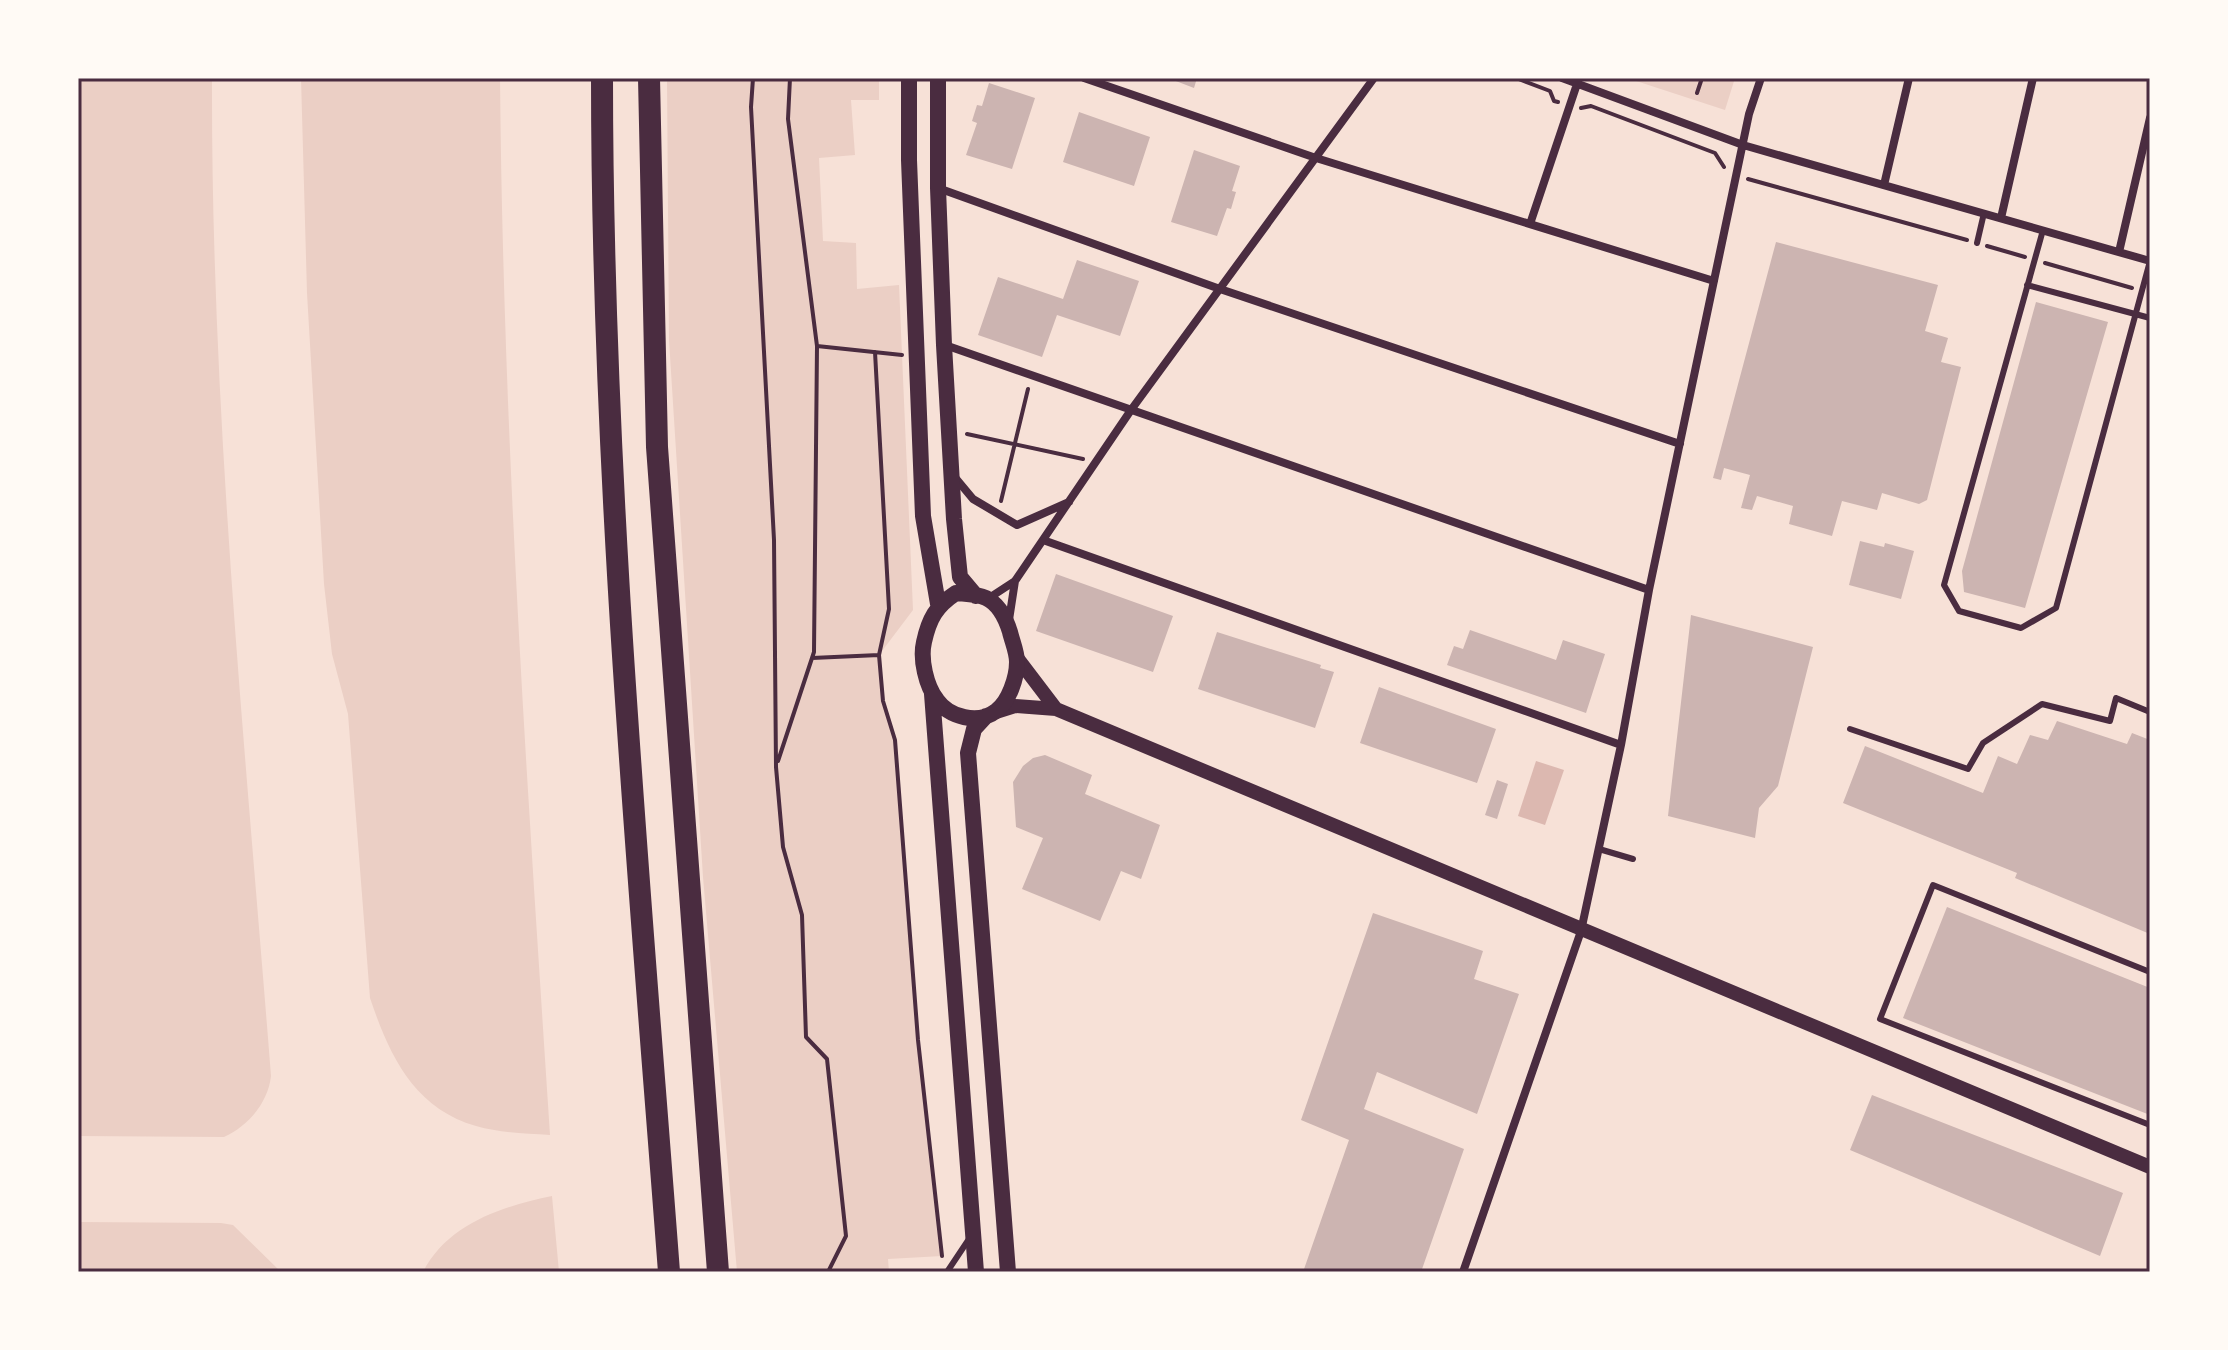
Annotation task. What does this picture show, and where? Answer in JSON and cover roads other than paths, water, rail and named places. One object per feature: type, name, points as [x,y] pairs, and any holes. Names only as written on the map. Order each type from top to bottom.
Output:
[{"type":"highway","points":[[602,78],[602,241],[626,705],[669,1272]]},
{"type":"highway","points":[[649,78],[657,447],[718,1272]]},
{"type":"main road","points":[[909,78],[909,160],[923,516],[938,604]]},
{"type":"main road","points":[[938,78],[938,188],[944,345],[960,577],[1001,611],[1018,659],[1006,700],[974,729],[968,753],[1008,1272]]},
{"type":"main road","points":[[976,1272],[932,694],[922,650],[927,625],[938,604],[956,593],[982,597]]},
{"type":"main road","points":[[932,694],[944,710],[968,719],[991,714]]},
{"type":"street","points":[[1084,78],[1316,158],[1714,281]]},
{"type":"street","points":[[1008,626],[1015,581],[1131,410],[1374,78]]},
{"type":"street","points":[[1562,78],[1743,145],[2150,261]]},
{"type":"street","points":[[1463,1272],[1581,931],[1749,114],[1761,78]]},
{"type":"street","points":[[1884,185],[1909,78]]},
{"type":"street","points":[[2001,218],[2033,78]]},
{"type":"street","points":[[1530,224],[1577,84]]},
{"type":"street","points":[[2119,252],[2150,118]]},
{"type":"street","points":[[938,188],[1220,289],[1680,444]]},
{"type":"street","points":[[944,345],[1649,590]]},
{"type":"street","points":[[952,473],[973,499],[1017,525],[1069,502]]},
{"type":"street","points":[[1043,540],[1621,745]]},
{"type":"street","points":[[982,597],[1015,581]]},
{"type":"street","points":[[1018,659],[1056,709]]},
{"type":"street","points":[[991,714],[1015,706],[1056,709],[2150,1167]]},
{"type":"lane","points":[[1977,243],[1984,213]]},
{"type":"lane","points":[[2043,230],[1944,585],[1959,611],[2021,628],[2056,608],[2150,261]]},
{"type":"lane","points":[[2027,285],[2150,318]]},
{"type":"lane","points":[[1850,729],[1968,769],[1983,743],[2042,704],[2110,721],[2116,698],[2150,712]]},
{"type":"lane","points":[[1599,849],[1633,859]]},
{"type":"lane","points":[[2150,972],[1933,885],[1880,1019],[2150,1125]]},
{"type":"lane","points":[[947,1272],[973,1233]]}]
